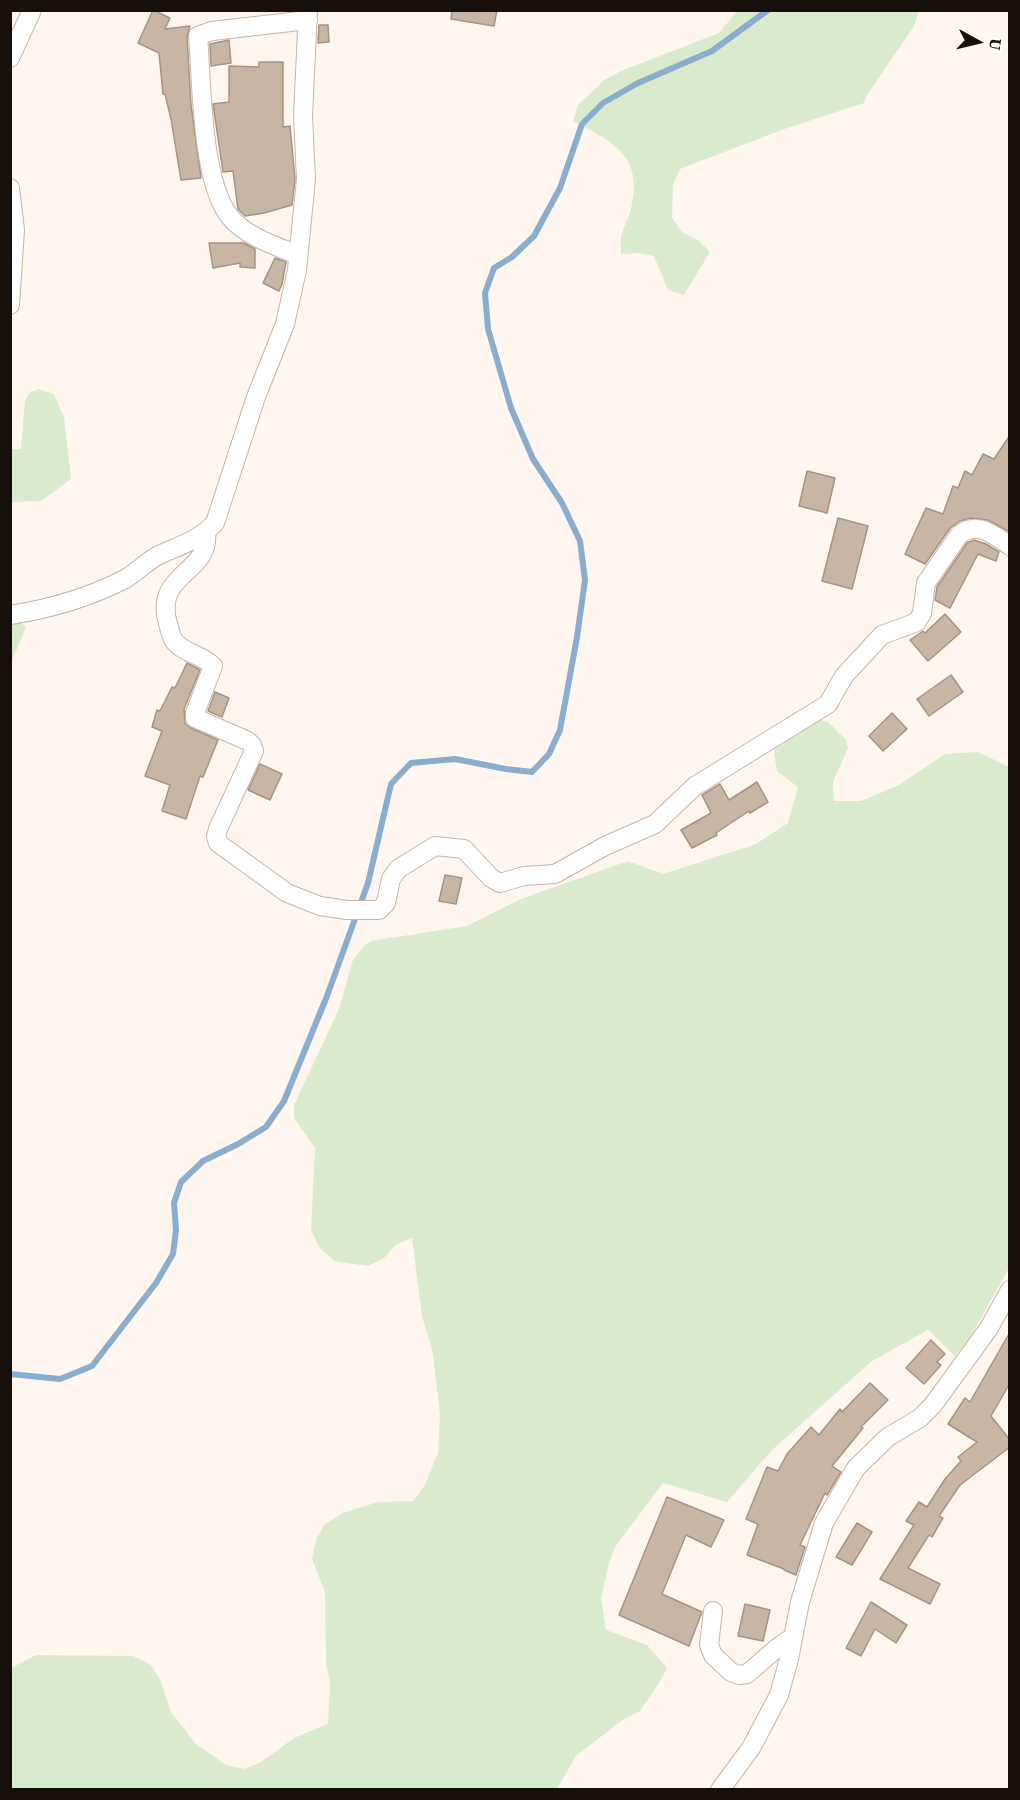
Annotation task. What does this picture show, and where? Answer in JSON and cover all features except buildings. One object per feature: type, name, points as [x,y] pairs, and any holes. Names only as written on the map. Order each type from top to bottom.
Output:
[{"type":"street","points":[[10,58],[32,10]]},
{"type":"street","points":[[10,615],[81,597],[125,578],[158,555],[175,550],[206,533],[214,523],[222,505],[256,397],[285,324],[297,270],[306,179],[303,116],[308,15],[212,31],[198,36],[210,170],[218,198],[231,218],[262,241],[298,255]]},
{"type":"street","points":[[10,188],[13,231],[10,305]]},
{"type":"street","points":[[206,533],[207,543],[204,554],[176,581],[165,603],[174,642],[213,666],[195,718],[248,741],[254,751],[218,829],[216,837],[218,843],[287,893],[311,904],[347,910],[379,910],[386,903],[391,879],[398,869],[435,846],[464,849],[491,879],[500,883],[524,876],[555,874],[605,846],[649,828],[695,786],[828,704],[844,676],[882,635],[918,622],[922,613],[928,580],[959,535],[965,530],[973,528],[988,531],[1010,546]]},
{"type":"street","points":[[720,1790],[752,1748],[779,1695],[789,1659],[800,1602],[824,1523],[856,1468],[888,1437],[920,1418],[933,1405],[989,1328],[1010,1290]]},
{"type":"street","points":[[713,1611],[709,1645],[713,1655],[731,1672],[739,1675],[747,1674],[793,1637]]},
{"type":"green space","points":[[737,11],[919,11],[914,26],[867,95],[864,103],[787,128],[680,169],[673,185],[672,218],[682,232],[698,240],[710,252],[684,295],[668,290],[654,256],[638,253],[621,254],[621,236],[630,212],[634,191],[629,163],[612,144],[573,121],[578,105],[604,80],[621,71],[719,33]]},
{"type":"green space","points":[[38,389],[54,394],[64,417],[71,479],[41,501],[11,502],[11,449],[21,449],[25,401],[29,393]]},
{"type":"green space","points":[[11,615],[26,627],[11,663]]},
{"type":"green space","points":[[809,715],[829,723],[846,740],[848,748],[833,782],[834,801],[861,801],[899,785],[945,754],[978,752],[1009,767],[1009,1268],[971,1336],[955,1356],[928,1330],[872,1361],[772,1450],[727,1502],[663,1483],[615,1547],[601,1599],[606,1630],[647,1645],[667,1668],[640,1711],[624,1719],[576,1756],[557,1789],[11,1790],[11,1668],[36,1655],[133,1656],[151,1665],[160,1679],[171,1712],[196,1744],[226,1765],[244,1769],[261,1762],[294,1738],[328,1724],[330,1682],[326,1665],[325,1592],[312,1559],[316,1540],[324,1525],[343,1513],[378,1502],[413,1501],[424,1487],[438,1453],[440,1415],[433,1354],[422,1316],[412,1238],[395,1245],[384,1258],[368,1266],[334,1261],[319,1247],[311,1230],[315,1148],[294,1118],[294,1105],[339,1009],[353,960],[371,941],[467,926],[521,899],[628,861],[663,874],[756,844],[788,823],[798,787],[777,771],[774,753],[784,726]]},
{"type":"waterway","points":[[10,1374],[60,1379],[92,1366],[156,1283],[173,1254],[176,1230],[174,1203],[181,1182],[203,1161],[266,1127],[284,1101],[327,996],[368,883],[391,784],[411,763],[455,759],[532,772],[549,754],[560,730],[577,637],[585,580],[580,541],[562,503],[533,459],[511,408],[488,329],[485,293],[494,268],[512,257],[534,236],[560,188],[582,124],[603,103],[638,83],[712,51],[768,10]]}]
